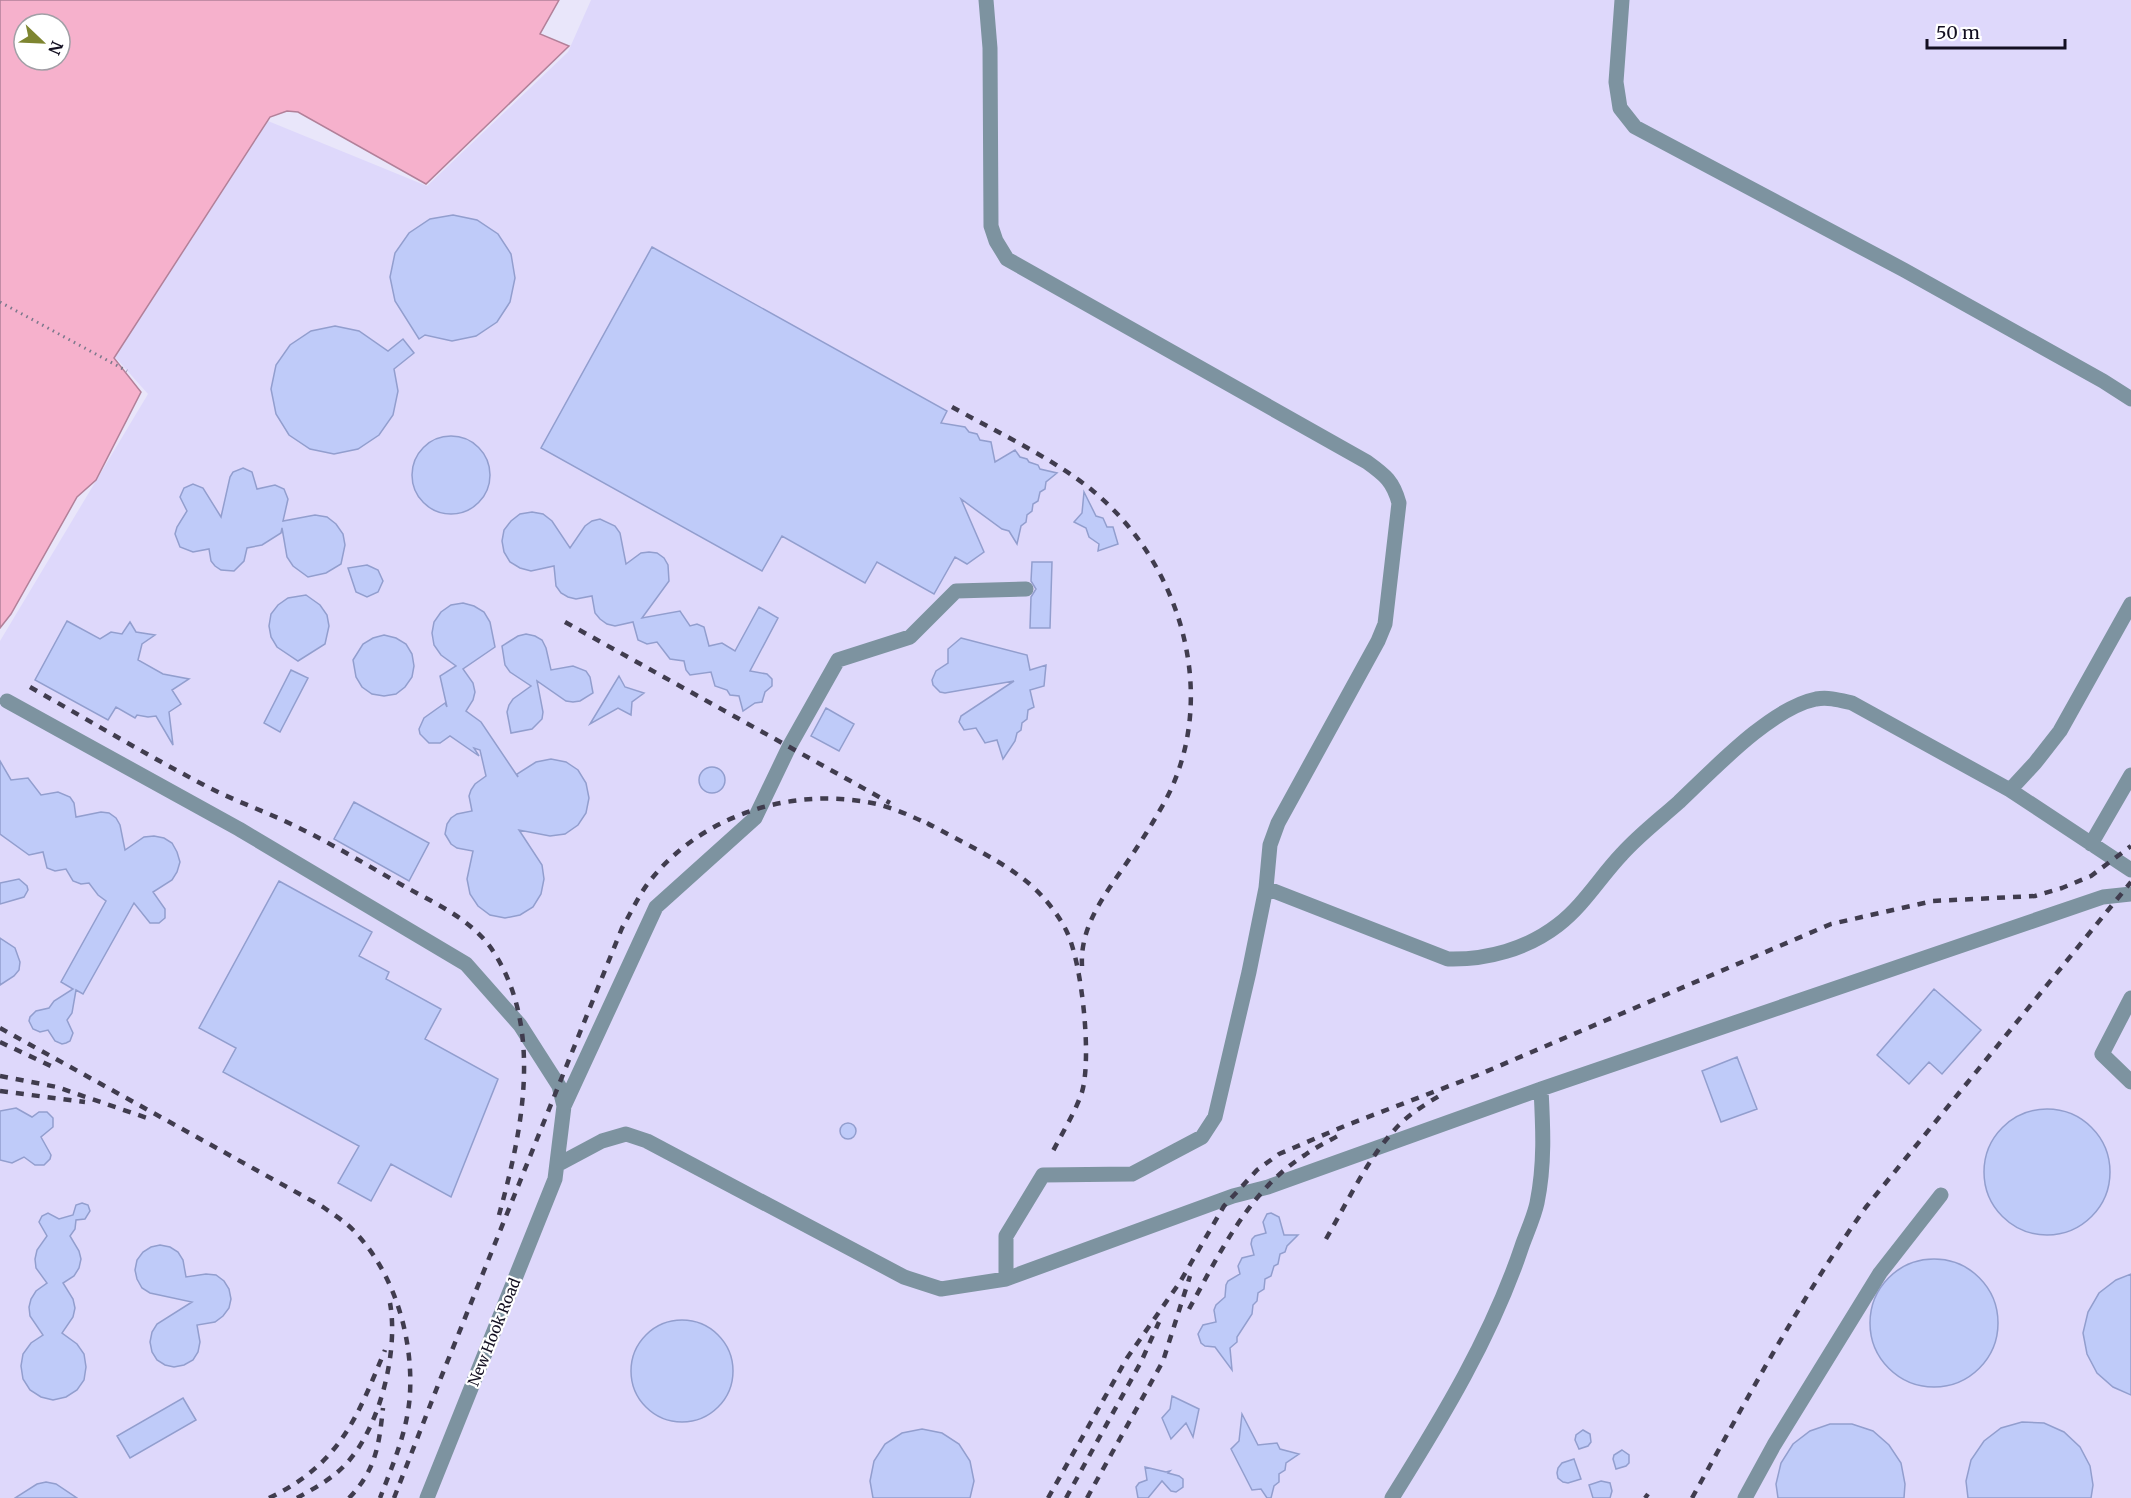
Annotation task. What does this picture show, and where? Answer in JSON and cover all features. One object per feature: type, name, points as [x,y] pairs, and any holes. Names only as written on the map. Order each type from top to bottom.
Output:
[{"type":"street","points":[[986,0],[990,48],[991,226],[996,242],[1006,259],[1366,462],[1383,474],[1395,487],[1398,503],[1384,624],[1378,641],[1278,824],[1270,845],[1266,888],[1236,1034],[1215,1118],[1202,1137],[1132,1174],[1043,1175],[1006,1236],[1006,1279]]},
{"type":"street","points":[[1622,0],[1616,82],[1620,108],[1635,127],[1904,270],[2103,381],[2131,399]]},
{"type":"street","points":[[564,1106],[656,907],[755,818],[789,747],[838,660],[910,637],[956,591],[1026,589]]},
{"type":"street","points":[[2010,790],[2060,731],[2131,604]]},
{"type":"street","points":[[1266,888],[1448,959],[1473,960],[1519,948],[1557,926],[1581,905],[1622,854],[1756,730],[1795,707],[1815,699],[1832,698],[1852,704],[2010,790],[2131,870]]},
{"type":"street","points":[[7,701],[239,829],[466,964],[520,1025],[559,1086],[564,1106]]},
{"type":"street","points":[[2091,844],[2131,775]]},
{"type":"street","points":[[558,1165],[602,1141],[626,1134],[647,1142],[904,1277],[941,1289],[1006,1279],[1233,1196],[1291,1179],[1541,1089],[2103,897],[2131,894]]},
{"type":"street","points":[[2131,998],[2102,1054],[2131,1082]]},
{"type":"street","points":[[1392,1498],[1472,1363],[1516,1266],[1537,1204],[1544,1152],[1541,1089]]},
{"type":"street","name":"New Hook Road","points":[[427,1498],[555,1179],[564,1106]]},
{"type":"street","points":[[1745,1498],[1774,1444],[1880,1273],[1941,1195]]},
{"type":"path","points":[[0,302],[127,372]]},
{"type":"shaded area","points":[[0,0],[559,0],[540,34],[569,46],[426,184],[298,112],[287,111],[270,117],[114,358],[141,392],[96,480],[77,497],[11,614],[0,628]]},
{"type":"shaded area","points":[[591,0],[2131,0],[2131,1498],[0,1498],[0,641],[148,394],[115,357],[268,121],[427,186],[568,52]]},
{"type":"building","points":[[453,215],[477,220],[498,234],[511,254],[515,278],[510,302],[497,322],[476,336],[452,341],[425,335],[419,339],[395,301],[390,277],[395,253],[409,233],[430,219]]},
{"type":"building","points":[[652,247],[947,411],[941,423],[965,427],[969,432],[977,434],[980,440],[991,442],[995,462],[1015,450],[1020,457],[1038,465],[1040,469],[1057,473],[1046,482],[1038,501],[1033,504],[1026,522],[1021,526],[1017,544],[1009,531],[1002,529],[961,499],[984,552],[967,564],[955,557],[934,594],[877,562],[865,583],[782,536],[762,571],[541,448]]},
{"type":"building","points":[[335,326],[359,331],[388,351],[403,339],[414,353],[394,369],[398,391],[393,415],[379,435],[358,449],[334,454],[310,449],[289,435],[276,414],[271,389],[276,365],[290,345],[311,331]]},
{"type":"building","points":[[451,436],[466,439],[478,448],[487,460],[490,475],[487,490],[478,502],[466,511],[451,514],[436,511],[424,502],[415,490],[412,475],[415,460],[424,448],[436,439]]},
{"type":"building","points":[[243,468],[252,472],[257,489],[275,485],[284,489],[288,499],[283,521],[315,515],[327,517],[336,524],[343,534],[345,545],[341,564],[326,573],[308,577],[293,566],[287,557],[282,528],[281,533],[262,545],[247,548],[244,561],[234,571],[221,570],[215,566],[211,561],[209,549],[193,552],[180,547],[175,534],[187,511],[180,497],[184,488],[193,484],[203,488],[221,517],[230,477],[233,472]]},
{"type":"building","points":[[1084,492],[1096,516],[1103,518],[1107,527],[1113,527],[1118,544],[1098,551],[1099,544],[1089,537],[1086,528],[1074,522],[1082,513]]},
{"type":"building","points":[[532,512],[543,514],[552,521],[570,548],[585,526],[600,519],[615,526],[620,533],[626,564],[641,553],[657,553],[664,558],[668,565],[669,581],[642,618],[680,611],[690,626],[697,624],[704,627],[709,646],[722,643],[735,651],[759,607],[778,618],[750,671],[767,674],[772,679],[772,686],[765,692],[762,702],[755,703],[743,711],[739,696],[730,695],[727,690],[715,686],[711,672],[690,675],[684,661],[670,659],[657,642],[647,644],[638,640],[633,622],[615,626],[607,624],[595,613],[592,596],[576,599],[561,593],[556,586],[554,566],[531,571],[510,562],[504,552],[502,541],[504,530],[520,514]]},
{"type":"building","points":[[1032,562],[1052,562],[1050,628],[1030,628],[1031,597],[1036,589],[1031,581]]},
{"type":"building","points":[[367,565],[378,570],[383,581],[378,592],[367,597],[356,592],[348,568]]},
{"type":"building","points":[[306,595],[320,605],[327,615],[329,626],[325,644],[298,661],[277,647],[271,637],[269,626],[271,614],[278,605],[288,598]]},
{"type":"building","points":[[463,603],[484,612],[490,622],[495,647],[463,669],[473,683],[475,692],[466,711],[481,722],[518,777],[517,774],[536,762],[551,759],[566,762],[578,770],[586,783],[589,798],[586,813],[578,825],[565,834],[550,836],[519,830],[542,865],[544,879],[541,894],[533,907],[520,915],[505,918],[490,915],[478,906],[470,894],[467,879],[473,851],[457,848],[451,844],[445,834],[451,818],[457,814],[472,811],[469,796],[471,790],[486,776],[480,750],[474,748],[479,756],[450,736],[440,743],[429,743],[420,734],[419,729],[424,718],[445,703],[447,707],[440,676],[456,666],[441,655],[434,645],[432,633],[434,622],[441,612],[451,605]]},
{"type":"building","points":[[67,621],[100,639],[111,632],[122,634],[130,622],[136,632],[155,635],[142,644],[138,660],[163,674],[189,679],[172,690],[181,704],[169,712],[173,745],[156,716],[137,715],[135,718],[116,707],[108,720],[35,680]]},
{"type":"building","points":[[526,634],[542,640],[551,670],[573,666],[586,671],[590,677],[593,693],[580,701],[566,701],[537,681],[543,712],[542,719],[532,729],[511,733],[507,712],[509,705],[513,699],[531,686],[510,672],[505,665],[502,646]]},
{"type":"building","points":[[384,635],[406,644],[412,654],[414,666],[412,677],[405,687],[396,694],[384,696],[372,694],[362,687],[356,677],[353,660],[363,644]]},
{"type":"building","points":[[961,638],[1027,655],[1030,670],[1046,665],[1044,686],[1030,690],[1034,707],[1028,710],[1027,719],[1022,723],[1021,730],[1017,733],[1015,741],[1003,759],[997,740],[985,743],[976,728],[964,730],[959,722],[961,716],[1014,681],[945,693],[940,692],[933,685],[932,680],[936,671],[948,663],[948,649]]},
{"type":"building","points":[[291,670],[308,678],[280,732],[264,723]]},
{"type":"building","points":[[619,676],[625,687],[644,693],[632,702],[631,715],[618,708],[590,724]]},
{"type":"building","points":[[826,708],[854,724],[839,751],[811,736]]},
{"type":"building","points":[[0,761],[11,780],[28,778],[41,795],[58,792],[70,797],[74,803],[76,817],[101,812],[109,813],[120,825],[125,850],[144,837],[164,838],[172,843],[180,862],[172,880],[153,892],[165,909],[165,918],[159,923],[150,923],[134,903],[83,994],[76,990],[72,1013],[67,1020],[73,1033],[70,1041],[62,1044],[55,1041],[48,1030],[40,1032],[33,1029],[29,1021],[30,1017],[36,1011],[49,1008],[54,1001],[73,989],[61,982],[106,901],[89,883],[81,884],[73,881],[66,869],[55,871],[47,868],[43,852],[29,855],[0,834]]},
{"type":"building","points":[[712,767],[721,771],[725,780],[721,789],[712,793],[703,789],[699,780],[703,771]]},
{"type":"building","points":[[354,802],[429,843],[409,881],[334,839]]},
{"type":"building","points":[[19,879],[27,886],[28,890],[24,897],[0,904],[0,883]]},
{"type":"building","points":[[279,881],[372,932],[359,956],[389,972],[386,979],[441,1009],[425,1039],[498,1079],[451,1197],[391,1164],[371,1201],[338,1183],[359,1146],[223,1072],[236,1048],[199,1028]]},
{"type":"building","points":[[0,938],[15,948],[20,962],[19,970],[14,976],[0,985]]},
{"type":"building","points":[[1934,989],[1981,1030],[1942,1074],[1929,1062],[1909,1084],[1877,1055]]},
{"type":"building","points":[[1737,1057],[1757,1109],[1721,1122],[1702,1071]]},
{"type":"building","points":[[16,1108],[32,1117],[39,1112],[47,1112],[53,1118],[53,1127],[41,1137],[51,1155],[44,1165],[35,1165],[24,1157],[12,1163],[0,1160],[0,1111]]},
{"type":"building","points":[[2047,1109],[2071,1114],[2092,1127],[2105,1148],[2110,1172],[2105,1196],[2092,1217],[2071,1230],[2047,1235],[2023,1230],[2002,1217],[1989,1196],[1984,1172],[1989,1148],[2002,1127],[2023,1114]]},
{"type":"building","points":[[848,1123],[854,1125],[856,1131],[854,1137],[848,1139],[842,1137],[840,1131],[842,1125]]},
{"type":"building","points":[[82,1203],[88,1205],[90,1211],[85,1219],[76,1220],[75,1229],[70,1236],[81,1259],[74,1276],[63,1283],[73,1299],[75,1308],[73,1317],[62,1333],[77,1344],[84,1354],[86,1367],[84,1380],[77,1390],[66,1397],[53,1400],[41,1397],[30,1390],[23,1379],[21,1366],[23,1354],[31,1343],[43,1335],[30,1316],[29,1307],[36,1291],[47,1283],[36,1268],[37,1250],[47,1236],[39,1222],[42,1216],[48,1213],[59,1219],[73,1215],[76,1205]]},
{"type":"building","points":[[1271,1213],[1279,1217],[1284,1235],[1298,1235],[1287,1246],[1285,1252],[1280,1254],[1278,1264],[1274,1266],[1271,1276],[1265,1279],[1264,1289],[1258,1293],[1252,1314],[1237,1337],[1237,1342],[1230,1348],[1232,1370],[1215,1347],[1201,1343],[1198,1334],[1203,1325],[1216,1322],[1214,1310],[1225,1297],[1228,1281],[1240,1274],[1238,1266],[1242,1258],[1254,1255],[1252,1239],[1266,1233],[1263,1222],[1267,1214]]},
{"type":"building","points":[[160,1245],[178,1252],[183,1260],[186,1277],[216,1275],[224,1281],[231,1299],[229,1308],[223,1316],[215,1322],[197,1325],[200,1342],[193,1360],[174,1367],[157,1360],[150,1342],[152,1332],[157,1324],[192,1302],[150,1293],[142,1288],[135,1270],[137,1260],[143,1252]]},
{"type":"building","points":[[1934,1259],[1959,1264],[1979,1278],[1993,1298],[1998,1323],[1993,1348],[1979,1368],[1959,1382],[1934,1387],[1909,1382],[1889,1368],[1875,1348],[1870,1323],[1875,1298],[1889,1278],[1909,1264]]},
{"type":"building","points":[[2131,1274],[2131,1395],[2113,1387],[2097,1373],[2087,1354],[2083,1333],[2088,1312],[2099,1293],[2116,1280]]},
{"type":"building","points":[[682,1320],[711,1328],[725,1342],[733,1371],[725,1400],[711,1414],[682,1422],[653,1414],[639,1400],[631,1371],[639,1342],[653,1328]]},
{"type":"building","points":[[1172,1396],[1199,1409],[1193,1437],[1186,1423],[1171,1439],[1162,1418],[1170,1409]]},
{"type":"building","points":[[183,1398],[196,1420],[130,1458],[117,1436]]},
{"type":"building","points":[[1242,1414],[1258,1445],[1277,1443],[1280,1449],[1299,1454],[1286,1463],[1285,1470],[1279,1474],[1279,1482],[1274,1486],[1271,1498],[1267,1498],[1261,1489],[1252,1490],[1231,1449],[1239,1441]]},
{"type":"building","points":[[2022,1422],[2044,1423],[2064,1432],[2080,1447],[2090,1466],[2093,1485],[2091,1498],[1968,1498],[1966,1481],[1971,1460],[1984,1441],[2001,1428]]},
{"type":"building","points":[[1830,1424],[1852,1424],[1873,1431],[1889,1445],[1901,1463],[1905,1484],[1904,1498],[1778,1498],[1776,1484],[1781,1463],[1793,1444],[1810,1431]]},
{"type":"building","points":[[922,1429],[942,1433],[959,1444],[970,1461],[974,1481],[970,1498],[873,1498],[870,1481],[874,1461],[885,1444],[902,1433]]},
{"type":"building","points":[[1583,1430],[1590,1434],[1591,1442],[1588,1446],[1579,1449],[1575,1440],[1576,1435]]},
{"type":"building","points":[[1622,1450],[1629,1455],[1629,1463],[1616,1469],[1614,1455]]},
{"type":"building","points":[[1574,1459],[1581,1479],[1568,1483],[1563,1482],[1558,1478],[1558,1468],[1562,1463]]},
{"type":"building","points":[[1145,1467],[1170,1471],[1168,1473],[1183,1479],[1183,1487],[1176,1492],[1171,1491],[1162,1481],[1148,1498],[1138,1498],[1136,1487],[1147,1480]]},
{"type":"building","points":[[1601,1481],[1610,1483],[1612,1491],[1610,1498],[1593,1498],[1589,1485]]},
{"type":"building","points":[[46,1482],[56,1484],[77,1498],[15,1498],[37,1484]]},
{"type":"railway","points":[[952,407],[1025,446],[1078,479],[1125,522],[1151,558],[1171,597],[1184,639],[1190,683],[1189,726],[1179,769],[1160,810],[1093,915],[1084,940],[1082,966]]},
{"type":"railway","points":[[565,622],[890,803]]},
{"type":"railway","points":[[30,687],[204,785],[291,824],[333,846],[452,913],[484,940],[493,951],[509,981],[519,1013],[523,1047],[524,1081],[521,1116],[499,1215]]},
{"type":"railway","points":[[394,1498],[622,928],[648,883],[675,855],[699,836],[726,821],[754,810],[785,802],[846,799],[877,804],[932,826]]},
{"type":"railway","points":[[927,823],[988,856],[1031,885],[1058,917],[1072,944],[1084,1010],[1085,1077],[1079,1100],[1052,1153]]},
{"type":"railway","points":[[1048,1498],[1127,1358],[1180,1282],[1224,1206],[1257,1170],[1279,1154],[1347,1125],[1478,1075],[1831,924],[1933,901],[2035,896],[2091,876],[2131,846]]},
{"type":"railway","points":[[1692,1498],[1796,1313],[1866,1207],[2131,882]]},
{"type":"railway","points":[[0,1028],[323,1207],[351,1228],[369,1248],[390,1286],[398,1307],[404,1328],[410,1372],[409,1407],[406,1420],[399,1447],[380,1498]]},
{"type":"railway","points":[[0,1042],[53,1067]]},
{"type":"railway","points":[[0,1076],[57,1087],[147,1118]]},
{"type":"railway","points":[[0,1091],[85,1102]]},
{"type":"railway","points":[[1326,1239],[1359,1180],[1388,1138],[1409,1116],[1441,1095]]},
{"type":"railway","points":[[1189,1309],[1212,1266],[1252,1204],[1285,1169],[1341,1134]]},
{"type":"railway","points":[[1087,1498],[1163,1361],[1190,1276]]},
{"type":"railway","points":[[297,1498],[338,1472],[356,1452],[367,1434],[376,1413],[389,1367],[392,1344],[390,1303]]},
{"type":"railway","points":[[1066,1498],[1141,1362],[1159,1322]]},
{"type":"railway","points":[[269,1498],[293,1485],[330,1454],[355,1418],[385,1350]]},
{"type":"railway","points":[[349,1498],[371,1467],[380,1434],[383,1408]]},
{"type":"railway","points":[[1645,1498],[1648,1494]]}]
